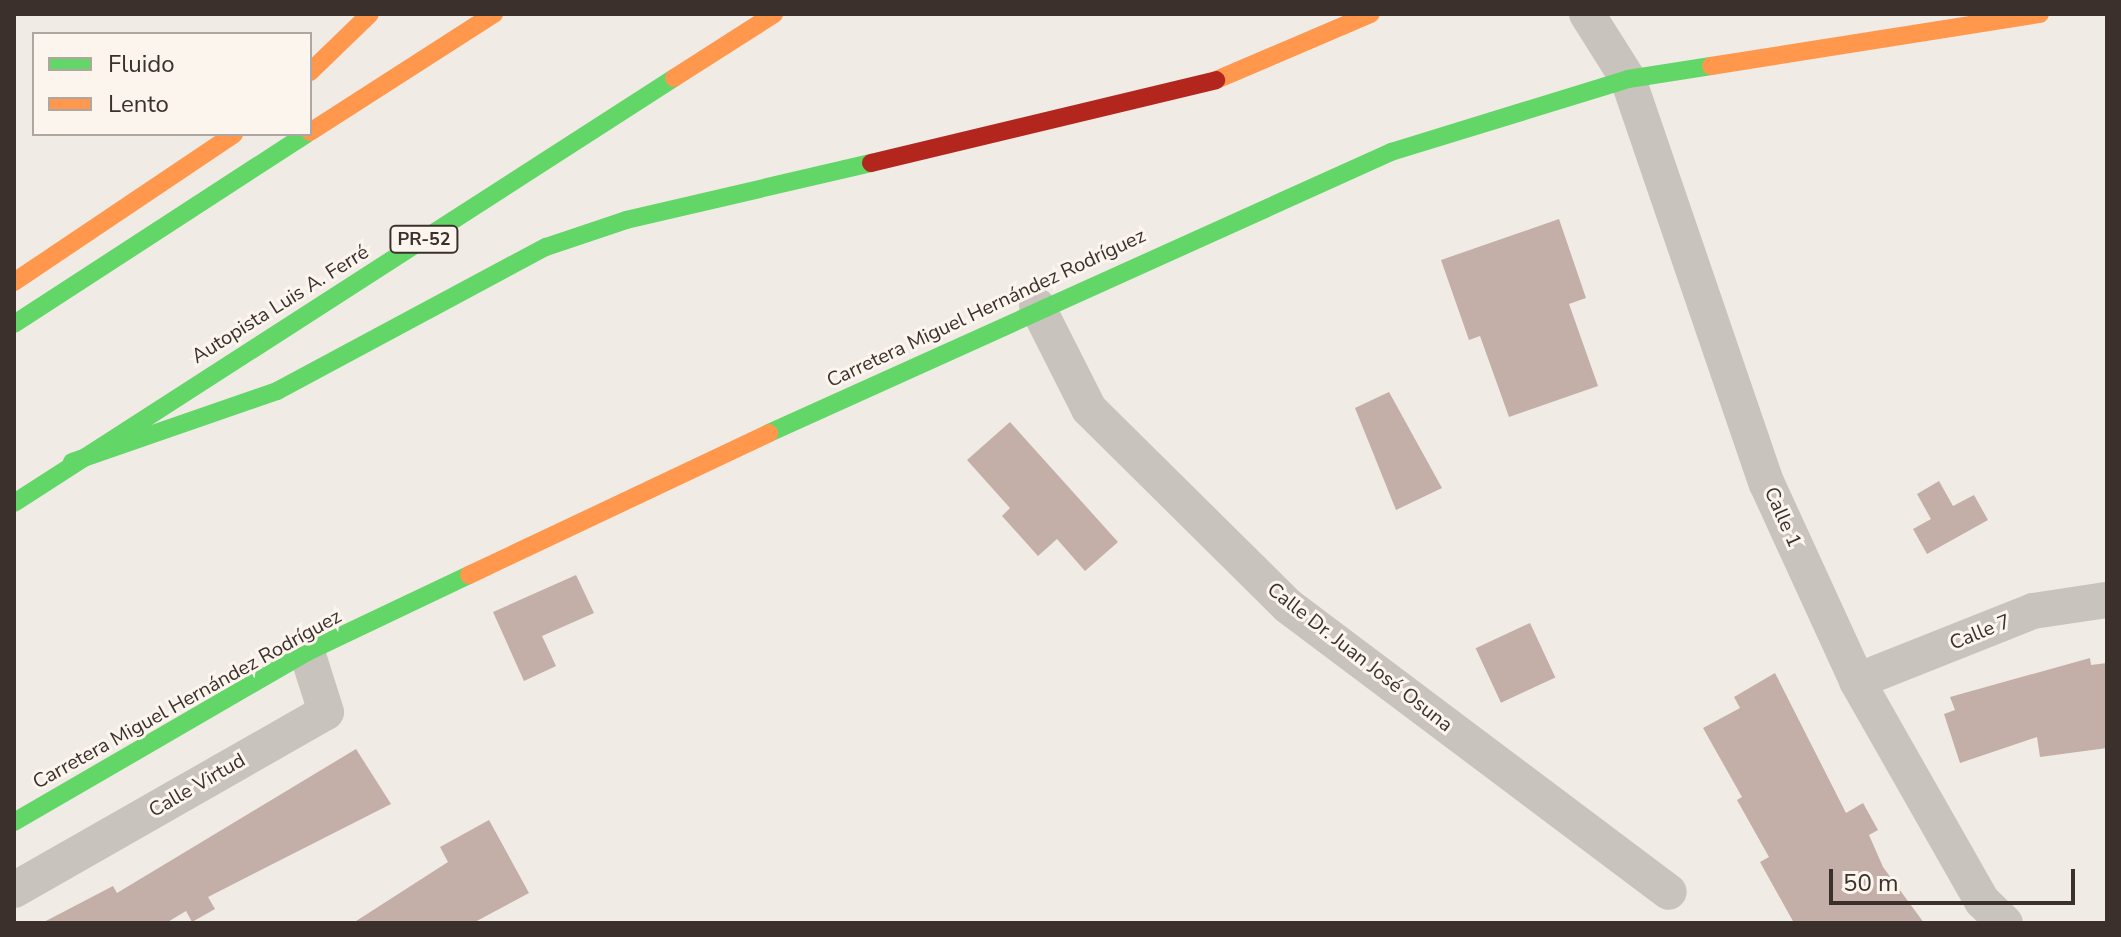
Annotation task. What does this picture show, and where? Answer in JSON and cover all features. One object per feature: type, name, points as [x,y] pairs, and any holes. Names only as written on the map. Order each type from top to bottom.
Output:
[{"type":"main road","points":[[312,70],[370,14]]},
{"type":"main road","points":[[312,131],[494,14]]},
{"type":"main road","name":"Autopista Luis A. Ferré","points":[[14,503],[72,462],[774,14]]},
{"type":"main road","points":[[72,462],[277,391],[546,247],[626,220],[1202,86],[1371,14]]},
{"type":"main road","name":"Carretera Miguel Hernández Rodríguez","points":[[14,822],[307,652],[1037,306],[1391,152],[1628,79],[2040,14]]},
{"type":"main road","points":[[14,282],[231,136]]},
{"type":"main road","points":[[14,324],[304,136]]},
{"type":"street","name":"Calle 1","points":[[1587,14],[1628,79],[1767,484],[1857,681],[1982,901],[2005,923]]},
{"type":"street","name":"Calle Dr. Juan José Osuna","points":[[1037,306],[1089,409],[1288,606],[1669,892]]},
{"type":"street","name":"Calle 7","points":[[1857,681],[2033,611],[2107,600]]},
{"type":"street","name":"Calle Virtud","points":[[14,890],[326,712],[307,652]]},
{"type":"building","points":[[1559,219],[1586,298],[1569,304],[1598,386],[1509,417],[1480,336],[1469,340],[1441,260]]},
{"type":"building","points":[[1389,392],[1442,488],[1396,510],[1355,408]]},
{"type":"building","points":[[1010,422],[1118,542],[1085,571],[1057,539],[1038,556],[1002,516],[1010,508],[967,460]]},
{"type":"building","points":[[1939,481],[1953,506],[1974,495],[1988,520],[1927,554],[1913,529],[1931,519],[1917,494]]},
{"type":"building","points":[[576,575],[594,613],[542,636],[556,666],[524,681],[493,612]]},
{"type":"building","points":[[1530,623],[1555,677],[1501,703],[1476,648]]},
{"type":"building","points":[[2090,658],[2091,665],[2107,663],[2107,748],[2040,757],[2037,737],[1960,763],[1944,714],[1955,710],[1950,697]]},
{"type":"building","points":[[1775,673],[1846,813],[1863,803],[1878,830],[1869,835],[1883,867],[1924,923],[1794,923],[1760,862],[1769,857],[1737,800],[1742,797],[1703,728],[1740,708],[1734,697]]},
{"type":"building","points":[[356,749],[391,804],[208,897],[215,909],[192,922],[186,911],[166,923],[42,923],[113,886],[117,893]]},
{"type":"building","points":[[489,820],[529,893],[473,923],[353,923],[448,862],[440,847]]},
{"type":"traffic: fast","points":[[769,433],[1391,152],[1628,79],[1711,66]]},
{"type":"traffic: fast","points":[[14,503],[674,78]]},
{"type":"traffic: fast","points":[[14,324],[304,136]]},
{"type":"traffic: fast","points":[[72,462],[277,391],[546,247],[626,220],[871,163]]},
{"type":"traffic: fast","points":[[14,822],[307,652],[469,575]]},
{"type":"traffic: slow","points":[[312,70],[370,14]]},
{"type":"traffic: slow","points":[[312,131],[494,14]]},
{"type":"traffic: slow","points":[[674,78],[774,14]]},
{"type":"traffic: slow","points":[[1216,80],[1371,14]]},
{"type":"traffic: slow","points":[[1711,66],[2040,14]]},
{"type":"traffic: slow","points":[[14,282],[231,136]]},
{"type":"traffic: slow","points":[[469,575],[769,433]]},
{"type":"traffic: jam","points":[[871,163],[1216,80]]}]
